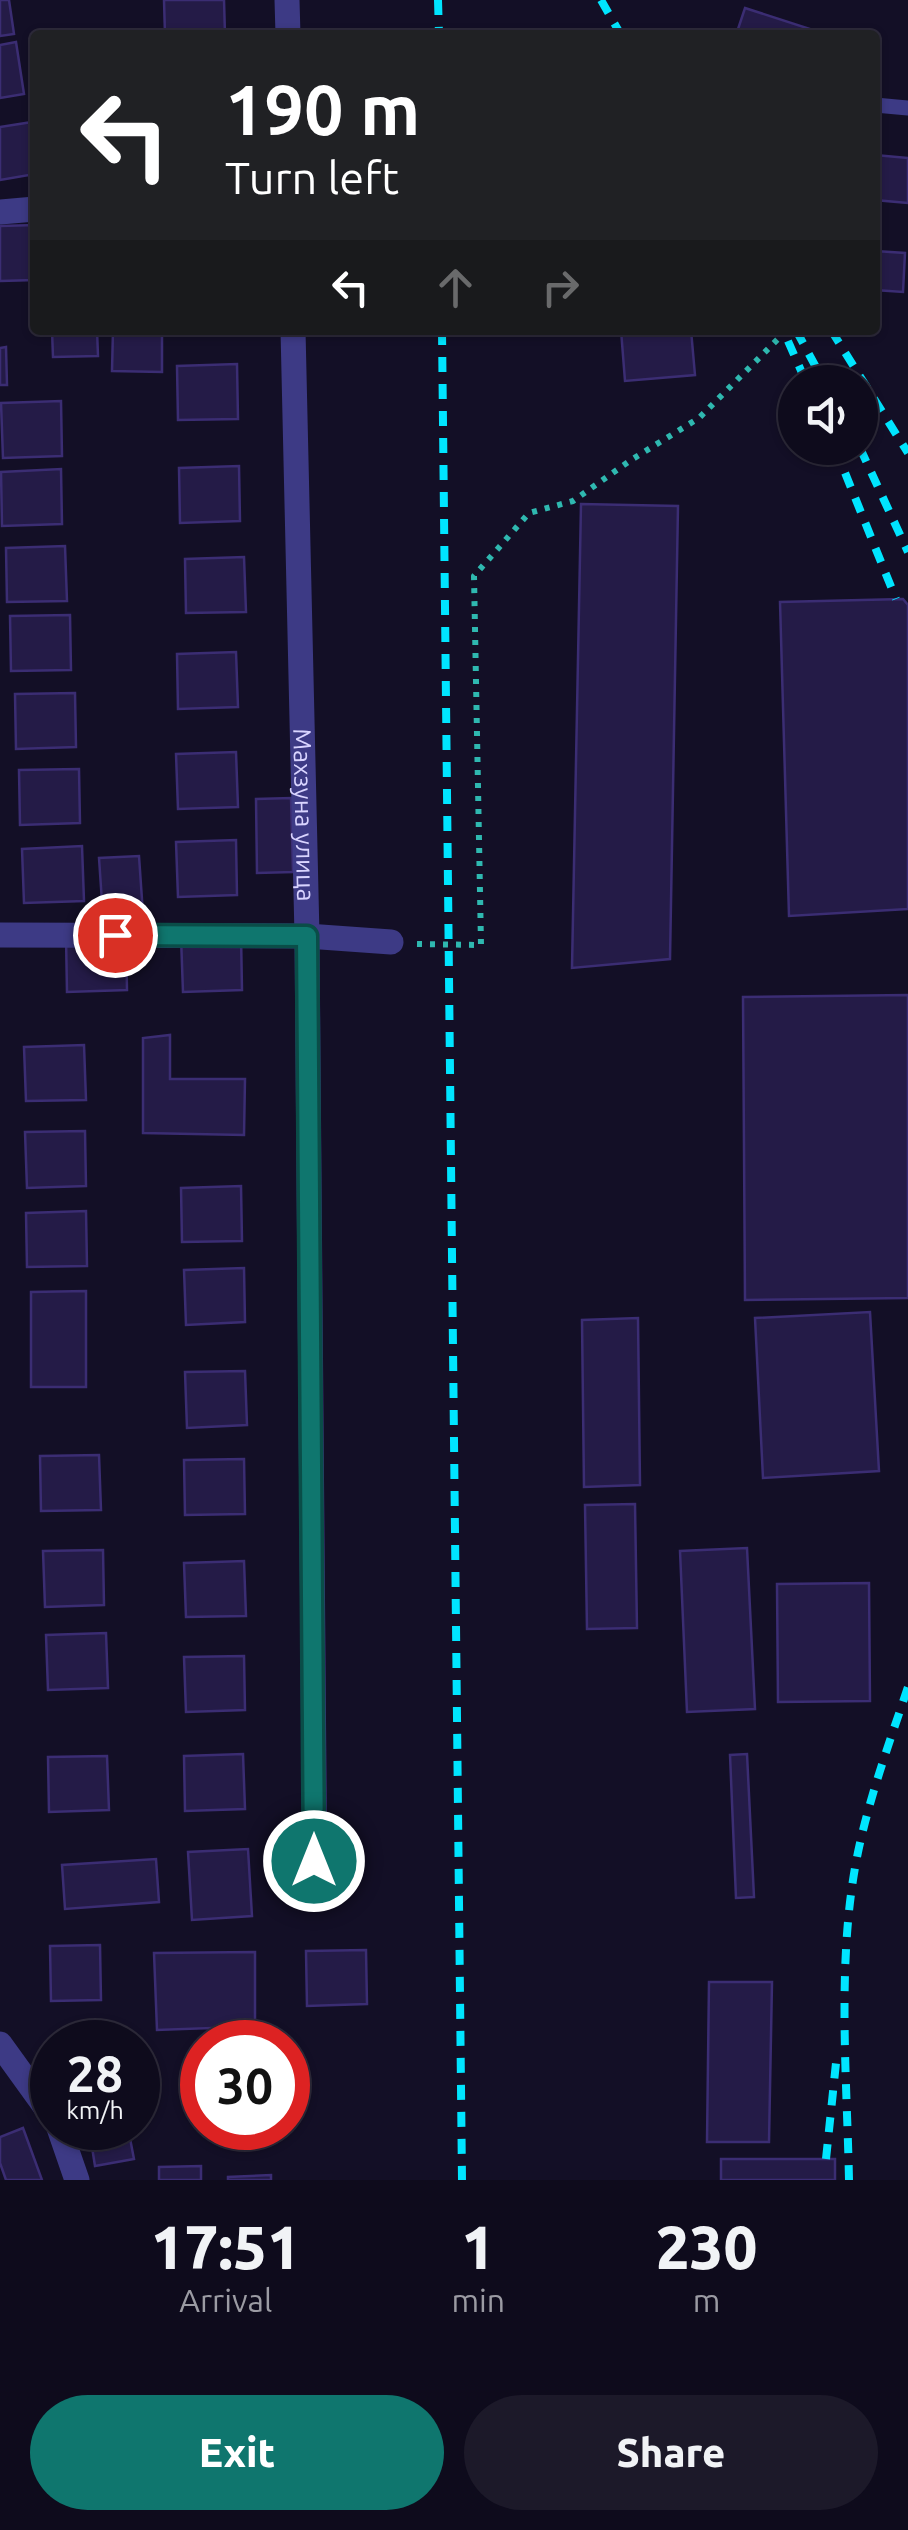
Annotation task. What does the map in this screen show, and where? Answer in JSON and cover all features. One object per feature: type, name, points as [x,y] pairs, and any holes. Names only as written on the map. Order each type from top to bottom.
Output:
[{"type":"street","points":[[287,0],[288,30]]},
{"type":"street","points":[[0,212],[30,209]]},
{"type":"street","name":"Махзуна улица","points":[[293,335],[307,936],[315,1900]]},
{"type":"street","points":[[0,935],[307,936],[391,942]]},
{"type":"street","points":[[0,2044],[30,2086]]},
{"type":"street","points":[[67,2150],[76,2180]]},
{"type":"lane","points":[[880,105],[908,108]]},
{"type":"path","points":[[391,942],[481,946],[474,576],[529,513],[573,502],[699,418],[782,335]]},
{"type":"building","points":[[0,0],[9,0],[14,34],[0,36]]},
{"type":"building","points":[[164,0],[224,0],[225,30],[165,30]]},
{"type":"building","points":[[745,8],[810,29],[810,30],[738,30]]},
{"type":"building","points":[[16,42],[24,94],[0,98],[0,45]]},
{"type":"building","points":[[30,122],[30,175],[0,180],[0,127]]},
{"type":"building","points":[[880,155],[908,158],[908,203],[880,200]]},
{"type":"building","points":[[30,225],[30,280],[0,281],[0,226]]},
{"type":"building","points":[[880,251],[905,253],[903,292],[880,290]]},
{"type":"building","points":[[52,335],[97,335],[98,356],[53,357]]},
{"type":"building","points":[[113,335],[162,335],[162,372],[112,371]]},
{"type":"building","points":[[621,335],[691,335],[695,375],[625,381]]},
{"type":"building","points":[[6,347],[7,385],[0,385],[0,348]]},
{"type":"building","points":[[237,364],[238,419],[178,420],[177,366]]},
{"type":"building","points":[[61,401],[62,456],[3,458],[1,403]]},
{"type":"building","points":[[239,466],[240,521],[180,523],[179,468]]},
{"type":"building","points":[[61,469],[62,524],[2,526],[1,472]]},
{"type":"building","points":[[581,504],[678,506],[670,959],[572,968]]},
{"type":"building","points":[[65,546],[67,601],[7,602],[6,548]]},
{"type":"building","points":[[244,557],[246,612],[186,613],[185,559]]},
{"type":"building","points":[[903,599],[908,605],[908,909],[789,916],[780,602]]},
{"type":"building","points":[[70,615],[71,670],[11,671],[10,616]]},
{"type":"building","points":[[236,652],[238,707],[178,709],[177,654]]},
{"type":"building","points":[[75,693],[76,747],[16,749],[15,694]]},
{"type":"building","points":[[236,752],[238,807],[178,809],[176,754]]},
{"type":"building","points":[[79,769],[80,823],[20,825],[19,770]]},
{"type":"building","points":[[291,798],[293,872],[257,873],[256,799]]},
{"type":"building","points":[[236,840],[237,895],[178,897],[176,842]]},
{"type":"building","points":[[82,846],[84,901],[24,903],[22,849]]},
{"type":"building","points":[[139,856],[143,914],[103,917],[99,858]]},
{"type":"building","points":[[126,935],[127,990],[67,992],[66,937]]},
{"type":"building","points":[[241,935],[242,990],[183,992],[181,937]]},
{"type":"building","points":[[908,995],[908,1298],[745,1300],[743,997]]},
{"type":"building","points":[[170,1035],[170,1079],[245,1079],[244,1135],[143,1133],[143,1038]]},
{"type":"building","points":[[84,1045],[86,1100],[26,1101],[24,1047]]},
{"type":"building","points":[[85,1131],[86,1186],[27,1188],[25,1132]]},
{"type":"building","points":[[241,1186],[242,1241],[182,1242],[181,1188]]},
{"type":"building","points":[[86,1211],[87,1266],[27,1267],[26,1213]]},
{"type":"building","points":[[244,1268],[245,1322],[186,1325],[184,1270]]},
{"type":"building","points":[[86,1291],[86,1387],[31,1387],[31,1292]]},
{"type":"building","points":[[870,1312],[879,1471],[763,1478],[755,1318]]},
{"type":"building","points":[[638,1318],[640,1485],[584,1487],[582,1320]]},
{"type":"building","points":[[245,1371],[247,1425],[187,1428],[185,1372]]},
{"type":"building","points":[[99,1455],[101,1510],[41,1511],[40,1456]]},
{"type":"building","points":[[244,1459],[245,1514],[185,1515],[184,1460]]},
{"type":"building","points":[[635,1504],[637,1628],[587,1629],[585,1505]]},
{"type":"building","points":[[747,1548],[755,1709],[687,1712],[680,1551]]},
{"type":"building","points":[[103,1550],[104,1605],[45,1607],[43,1551]]},
{"type":"building","points":[[244,1561],[246,1616],[186,1617],[184,1563]]},
{"type":"building","points":[[869,1583],[870,1701],[778,1702],[777,1584]]},
{"type":"building","points":[[106,1633],[108,1688],[48,1690],[46,1635]]},
{"type":"building","points":[[244,1656],[245,1710],[186,1712],[184,1657]]},
{"type":"building","points":[[243,1754],[245,1809],[185,1811],[184,1756]]},
{"type":"building","points":[[747,1754],[754,1897],[736,1898],[730,1755]]},
{"type":"building","points":[[107,1756],[109,1810],[49,1812],[48,1757]]},
{"type":"building","points":[[248,1849],[252,1916],[192,1920],[188,1852]]},
{"type":"building","points":[[156,1859],[159,1902],[65,1909],[62,1865]]},
{"type":"building","points":[[100,1945],[101,2000],[51,2001],[50,1946]]},
{"type":"building","points":[[366,1950],[367,2004],[307,2006],[306,1951]]},
{"type":"building","points":[[255,1952],[255,2020],[180,2020],[180,2029],[160,2030],[154,1953]]},
{"type":"building","points":[[709,1982],[772,1982],[769,2142],[707,2142]]},
{"type":"building","points":[[23,2128],[42,2180],[6,2180],[0,2163],[0,2137]]},
{"type":"building","points":[[92,2150],[132,2150],[134,2159],[95,2166]]},
{"type":"building","points":[[721,2159],[835,2159],[835,2180],[721,2180]]},
{"type":"building","points":[[201,2166],[201,2180],[159,2180],[159,2167]]},
{"type":"building","points":[[271,2175],[271,2180],[228,2180],[228,2177]]},
{"type":"railway","points":[[438,0],[439,30]]},
{"type":"railway","points":[[601,0],[618,30]]},
{"type":"railway","points":[[442,335],[462,2180]]},
{"type":"railway","points":[[799,335],[815,365]]},
{"type":"railway","points":[[834,335],[908,453]]},
{"type":"railway","points":[[788,341],[799,365]]},
{"type":"railway","points":[[842,465],[896,599]]},
{"type":"railway","points":[[868,465],[908,552]]},
{"type":"railway","points":[[849,2180],[845,2030],[848,1917],[863,1831],[908,1687]]},
{"type":"railway","points":[[826,2159],[836,2063]]},
{"type":"route","points":[[115,935],[307,936],[314,1861]]}]
